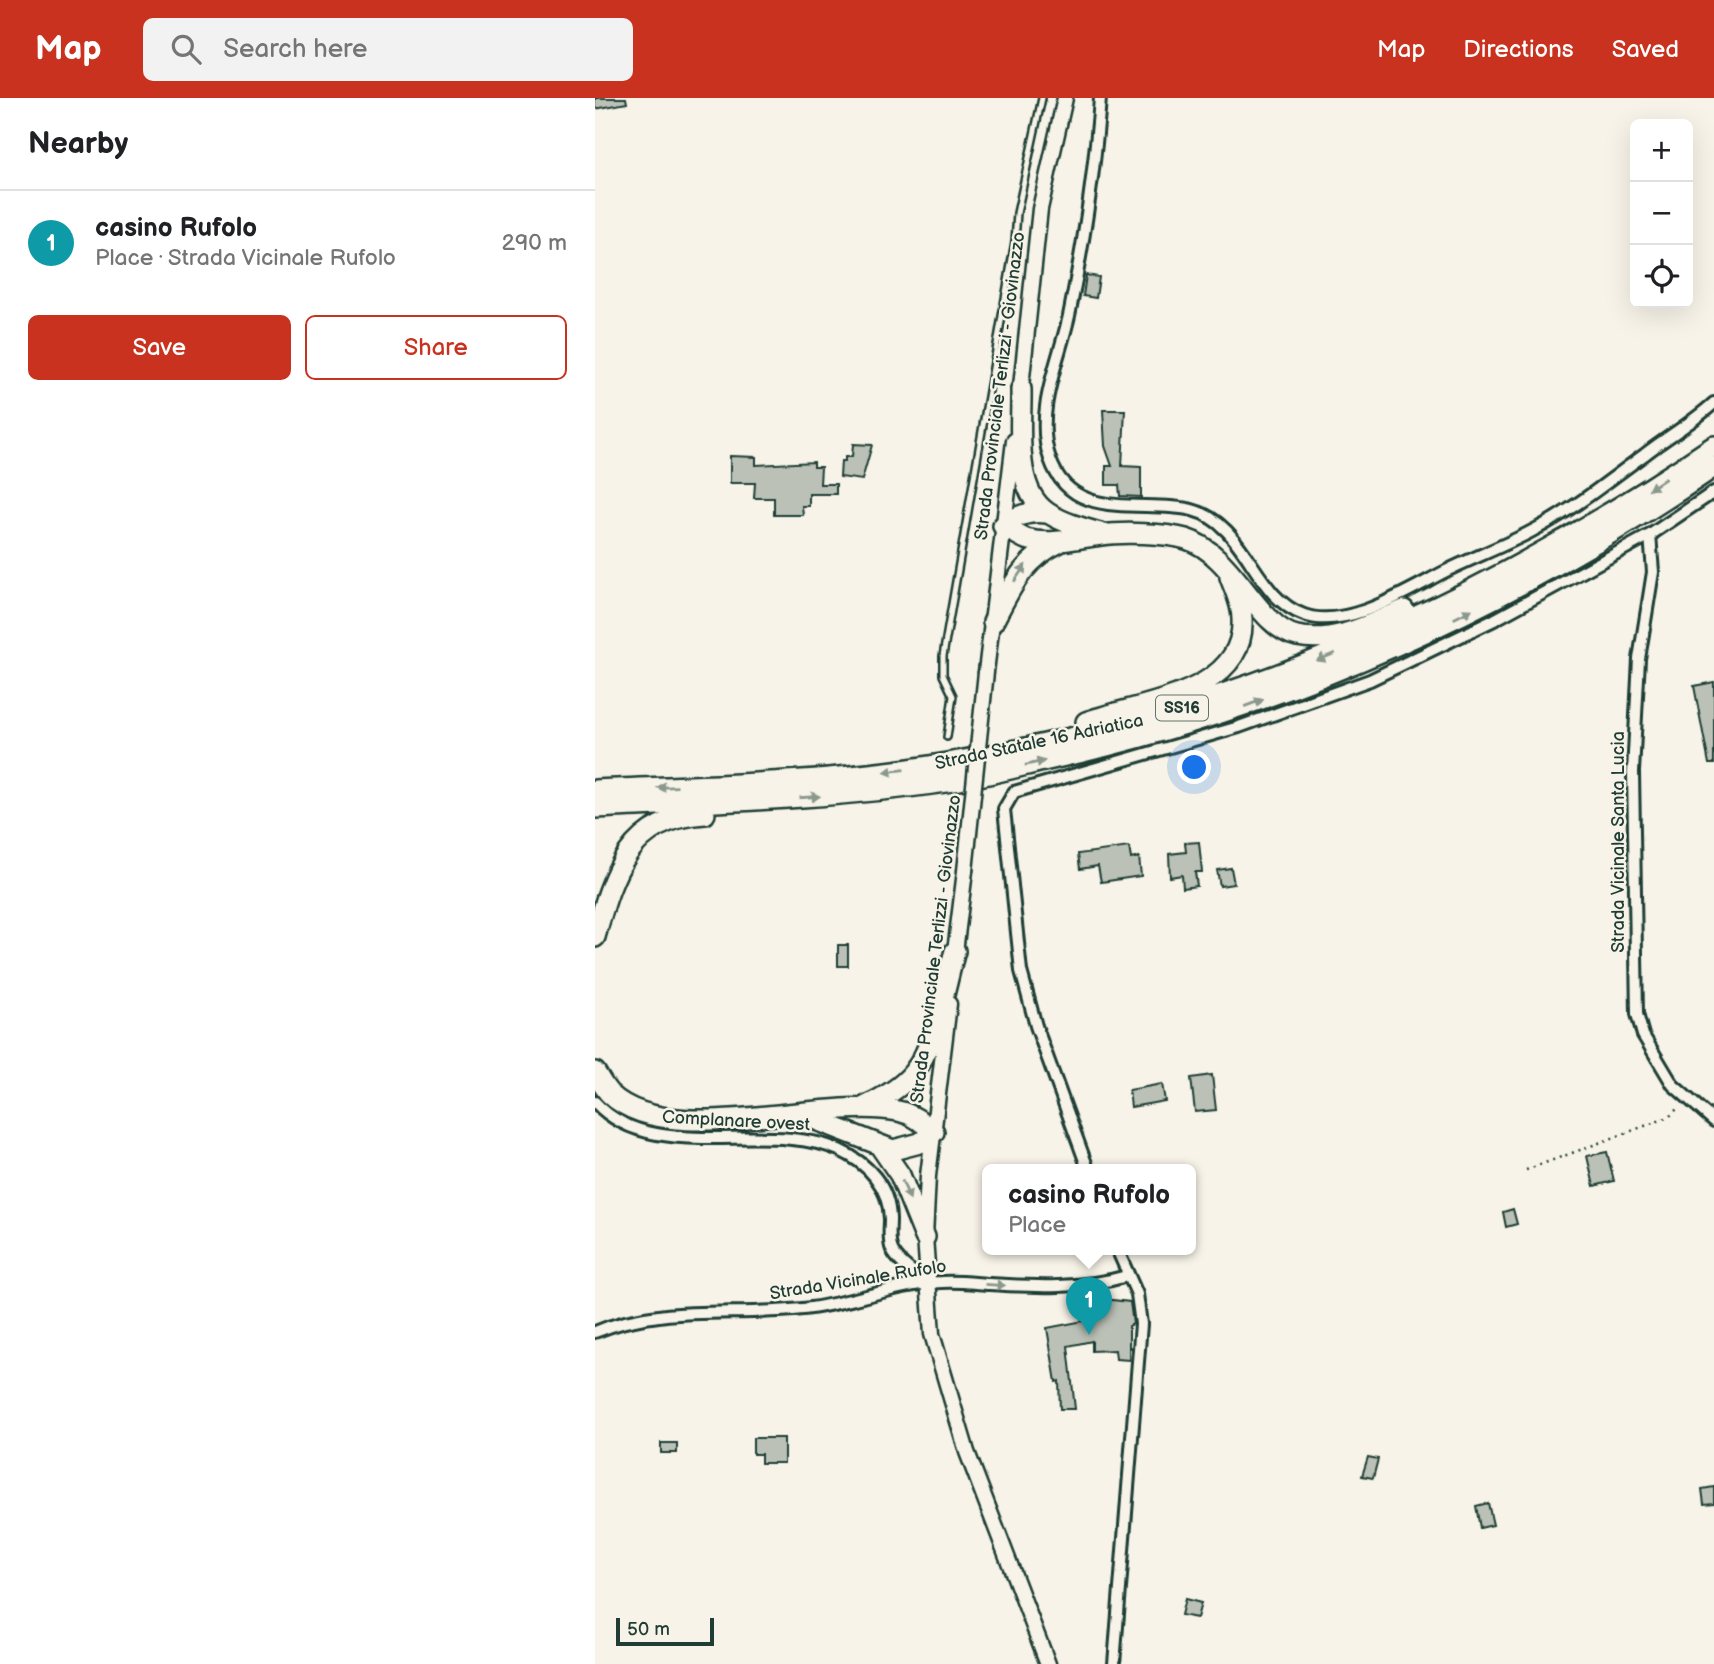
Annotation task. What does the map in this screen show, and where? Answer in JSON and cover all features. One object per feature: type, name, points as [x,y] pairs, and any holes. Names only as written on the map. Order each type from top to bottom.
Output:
[{"type":"highway","points":[[1021,389],[1024,471],[1035,500],[1047,513]]},
{"type":"highway","name":"Strada Statale 16 Adriatica","points":[[595,790],[769,782],[847,776],[941,764],[1128,724],[1226,695],[1383,634],[1488,583],[1582,532],[1714,446]]},
{"type":"highway","name":"Strada Statale 16 Adriatica","points":[[595,808],[777,799],[949,782],[1118,745],[1216,716],[1366,660],[1507,592],[1599,542],[1714,467]]},
{"type":"highway","points":[[1104,534],[1064,541],[1025,539],[1003,526],[1019,514],[1032,511],[1047,513],[1069,524],[1104,534],[1186,539],[1208,550],[1276,625],[1294,635],[1316,638],[1344,635],[1437,596],[1488,583]]},
{"type":"highway","points":[[993,622],[1016,579],[1030,560],[1064,541]]},
{"type":"highway","points":[[1008,751],[1098,718],[1179,696],[1211,677],[1233,654],[1242,629],[1241,606],[1227,570]]},
{"type":"highway","points":[[595,937],[607,894],[620,865],[635,842],[651,829],[691,815],[739,812],[777,799]]},
{"type":"highway","points":[[864,1107],[885,1097],[913,1073],[927,1047],[955,950]]},
{"type":"highway","points":[[595,1072],[609,1093],[638,1112],[679,1119],[864,1107],[900,1111],[918,1119],[934,1132],[907,1148],[894,1150],[798,1113]]},
{"type":"highway","points":[[880,1146],[900,1175],[926,1237]]},
{"type":"main road","name":"Strada Provinciale Terlizzi - Giovinazzo","points":[[1048,1664],[948,1396],[932,1334],[926,1237],[928,1177],[1040,209],[1065,98]]},
{"type":"street","points":[[1100,98],[1086,220],[1070,313],[1048,398],[1049,458],[1064,482],[1091,502],[1123,507],[1167,506],[1207,514],[1235,538],[1278,599],[1290,609],[1319,619],[1337,619],[1388,600],[1534,530],[1583,501],[1714,403]]},
{"type":"street","points":[[1086,1164],[1036,1026],[1021,971],[1004,808],[1014,792],[1239,727],[1370,680],[1494,621],[1650,536],[1714,492]]},
{"type":"street","name":"Strada Vicinale Santa Lucia","points":[[1650,536],[1653,572],[1635,698],[1636,991],[1643,1035],[1659,1066],[1683,1094],[1714,1121]]},
{"type":"street","name":"Complanare ovest","points":[[595,1102],[614,1119],[652,1134],[806,1141],[848,1155],[872,1172],[884,1191],[890,1217],[890,1244],[895,1255],[927,1283]]},
{"type":"street","points":[[1114,1664],[1141,1324],[1137,1294],[1119,1255]]},
{"type":"street","name":"Strada Vicinale Rufolo","points":[[595,1332],[623,1322],[672,1315],[777,1312],[815,1308],[927,1283],[1048,1287],[1109,1281],[1127,1276]]},
{"type":"lane","points":[[947,737],[953,696],[943,676],[943,656],[1017,213],[1042,98]]},
{"type":"path","points":[[1526,1170],[1669,1117],[1679,1107],[1683,1094]]},
{"type":"building","points":[[595,98],[626,98],[627,103],[595,109]]},
{"type":"building","points":[[1086,275],[1099,277],[1096,298],[1083,296]]},
{"type":"building","points":[[1103,410],[1125,410],[1122,466],[1141,467],[1141,497],[1120,496],[1119,485],[1106,485],[1106,466],[1112,466],[1105,446]]},
{"type":"building","points":[[853,444],[872,445],[862,480],[840,477],[841,461],[845,461],[845,457],[852,457]]},
{"type":"building","points":[[730,456],[756,457],[756,465],[814,462],[814,467],[821,467],[820,484],[836,484],[836,494],[809,494],[809,506],[802,506],[803,515],[774,515],[774,498],[754,498],[755,483],[730,483]]},
{"type":"building","points":[[1714,682],[1714,764],[1709,764],[1694,686]]},
{"type":"building","points":[[1199,842],[1202,872],[1195,872],[1197,886],[1183,888],[1182,875],[1170,877],[1169,854],[1186,852],[1185,843]]},
{"type":"building","points":[[1129,847],[1131,859],[1139,857],[1141,876],[1101,882],[1098,866],[1080,869],[1078,854]]},
{"type":"building","points":[[1231,868],[1234,884],[1220,886],[1217,870]]},
{"type":"building","points":[[838,945],[848,945],[848,966],[838,966]]},
{"type":"building","points":[[1212,1075],[1216,1110],[1195,1112],[1191,1078]]},
{"type":"building","points":[[1162,1084],[1165,1101],[1131,1107],[1129,1090]]},
{"type":"building","points":[[1607,1152],[1614,1181],[1594,1186],[1587,1156]]},
{"type":"building","points":[[1513,1209],[1517,1224],[1506,1227],[1503,1212]]},
{"type":"building","points":[[1094,1298],[1130,1302],[1133,1324],[1129,1326],[1129,1360],[1116,1359],[1115,1350],[1092,1351],[1092,1341],[1068,1346],[1075,1409],[1060,1409],[1059,1381],[1056,1382],[1047,1328],[1094,1319]]},
{"type":"building","points":[[753,1438],[784,1438],[784,1463],[761,1463],[761,1454],[753,1454]]},
{"type":"building","points":[[661,1443],[677,1443],[677,1453],[661,1453]]},
{"type":"building","points":[[1368,1457],[1378,1459],[1373,1478],[1362,1476]]},
{"type":"building","points":[[1714,1487],[1714,1503],[1704,1504],[1702,1489]]},
{"type":"building","points":[[1488,1503],[1493,1525],[1480,1528],[1476,1506]]},
{"type":"building","points":[[1185,1599],[1201,1603],[1197,1618],[1181,1615]]},
{"type":"place","name":"casino Rufolo","points":[[1089,1335]]}]
